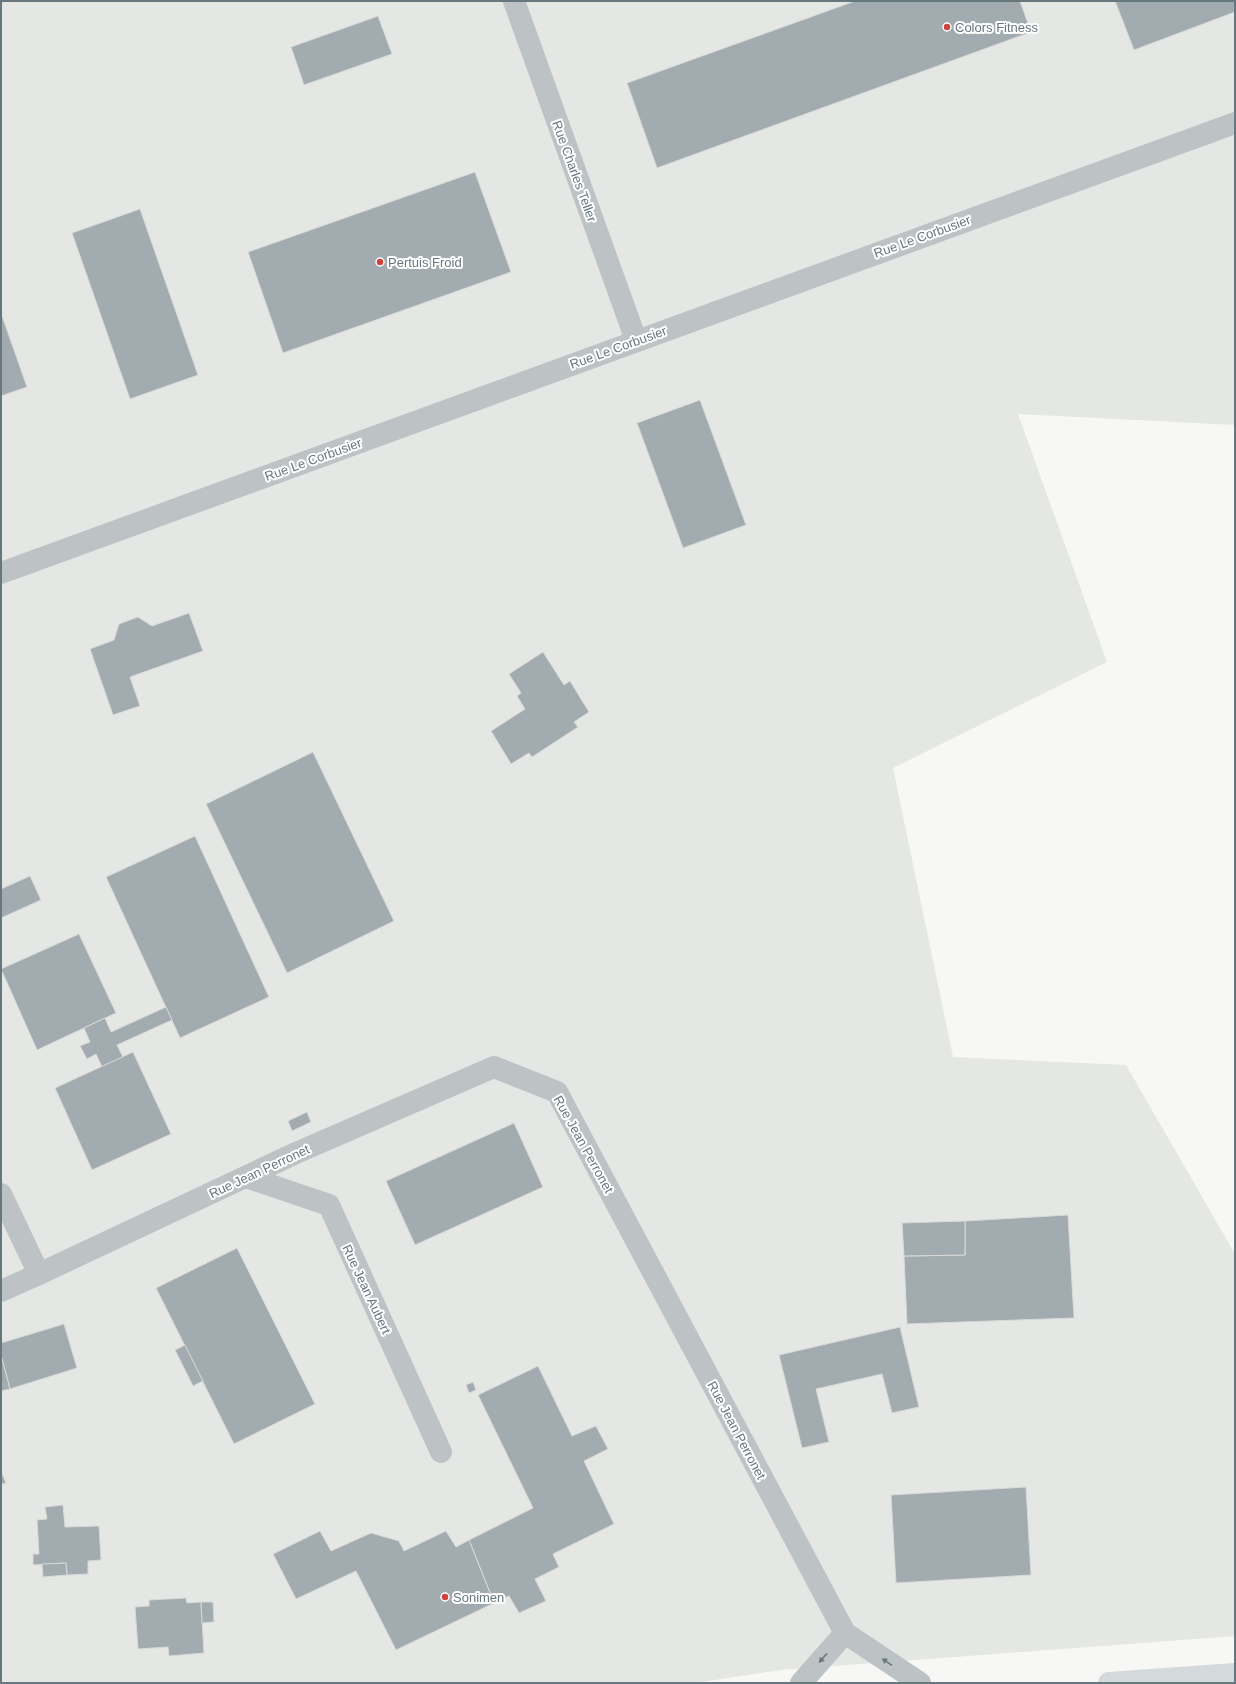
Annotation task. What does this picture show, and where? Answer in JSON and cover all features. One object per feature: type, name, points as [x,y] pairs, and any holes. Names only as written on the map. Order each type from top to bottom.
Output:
[{"type":"main road","points":[[1109,1683],[1235,1674]]},
{"type":"street","name":"Rue Charles Teller","points":[[514,1],[636,340]]},
{"type":"street","name":"Rue Le Corbusier","points":[[1,573],[636,340],[1235,123]]},
{"type":"street","name":"Rue Jean Perronet","points":[[1,1292],[246,1177],[494,1067],[557,1092],[845,1634],[920,1683]]},
{"type":"street","name":"Rue Jean Aubert","points":[[246,1177],[329,1205],[441,1452]]},
{"type":"street","points":[[1,1194],[39,1274]]},
{"type":"street","points":[[801,1683],[845,1634]]},
{"type":"shaded area","points":[[1,1],[1235,1],[1235,425],[1018,414],[1107,662],[893,768],[953,1057],[1126,1065],[1235,1254],[1235,1636],[781,1670],[695,1683],[1,1683]]},
{"type":"building","points":[[855,1],[1020,1],[1031,32],[657,168],[627,83]]},
{"type":"building","points":[[1115,1],[1235,1],[1235,12],[1134,50]]},
{"type":"building","points":[[378,16],[392,54],[304,85],[291,47]]},
{"type":"building","name":"Pertuis Froid","points":[[475,172],[511,272],[283,353],[248,252]]},
{"type":"building","points":[[140,209],[198,375],[130,399],[72,233]]},
{"type":"building","points":[[1,313],[27,387],[1,396]]},
{"type":"building","points":[[700,400],[746,525],[683,548],[637,423]]},
{"type":"building","points":[[189,613],[203,651],[130,677],[140,706],[113,715],[90,649],[114,640],[119,624],[138,617],[152,626]]},
{"type":"building","points":[[543,652],[564,685],[570,681],[589,712],[574,722],[578,727],[532,757],[529,753],[511,764],[491,731],[525,709],[517,696],[521,693],[509,674]]},
{"type":"building","points":[[313,752],[394,921],[287,973],[206,804]]},
{"type":"building","points":[[195,836],[269,997],[180,1038],[106,877]]},
{"type":"building","points":[[30,876],[41,900],[1,918],[1,889]]},
{"type":"building","points":[[79,934],[116,1013],[37,1050],[1,969]]},
{"type":"building","points":[[166,1007],[172,1020],[117,1045],[123,1057],[102,1067],[96,1054],[87,1059],[80,1046],[90,1042],[84,1028],[105,1018],[111,1032]]},
{"type":"building","points":[[133,1052],[171,1134],[92,1170],[55,1088]]},
{"type":"building","points":[[307,1112],[311,1122],[292,1131],[288,1121]]},
{"type":"building","points":[[514,1123],[543,1187],[415,1245],[386,1181]]},
{"type":"building","points":[[1068,1215],[1074,1318],[907,1324],[904,1256],[965,1255],[965,1221]]},
{"type":"building","points":[[965,1221],[965,1255],[904,1256],[902,1223]]},
{"type":"building","points":[[237,1248],[315,1404],[234,1444],[156,1288]]},
{"type":"building","points":[[64,1324],[77,1368],[10,1389],[1,1355],[1,1343]]},
{"type":"building","points":[[900,1327],[919,1407],[892,1413],[882,1374],[816,1389],[829,1442],[802,1448],[779,1355]]},
{"type":"building","points":[[185,1345],[203,1381],[193,1386],[175,1350]]},
{"type":"building","points":[[1,1355],[10,1389],[1,1391]]},
{"type":"building","points":[[538,1366],[572,1436],[596,1426],[608,1449],[584,1461],[614,1524],[553,1554],[559,1567],[535,1579],[546,1601],[519,1613],[509,1596],[494,1603],[469,1540],[533,1508],[478,1395]]},
{"type":"building","points":[[473,1382],[476,1390],[469,1393],[466,1385]]},
{"type":"building","points":[[1,1471],[6,1483],[1,1484]]},
{"type":"building","points":[[1026,1487],[1031,1575],[896,1583],[891,1495]]},
{"type":"building","points":[[63,1505],[65,1527],[99,1526],[101,1560],[88,1561],[88,1574],[67,1575],[66,1563],[33,1565],[33,1554],[39,1554],[37,1520],[47,1519],[45,1507]]},
{"type":"building","points":[[320,1531],[331,1551],[371,1533],[399,1541],[404,1551],[446,1531],[456,1547],[469,1540],[494,1603],[396,1650],[356,1571],[296,1599],[273,1554]]},
{"type":"building","points":[[66,1563],[67,1575],[43,1577],[42,1564]]},
{"type":"building","points":[[186,1598],[187,1603],[201,1602],[204,1653],[169,1656],[168,1647],[138,1649],[135,1607],[149,1606],[149,1600]]},
{"type":"building","points":[[201,1602],[213,1602],[214,1622],[202,1623]]},
{"type":"place","name":"Colors Fitness","points":[[947,27]]},
{"type":"place","name":"Pertuis Froid","points":[[380,262]]},
{"type":"place","name":"Sonimen","points":[[445,1597]]}]
